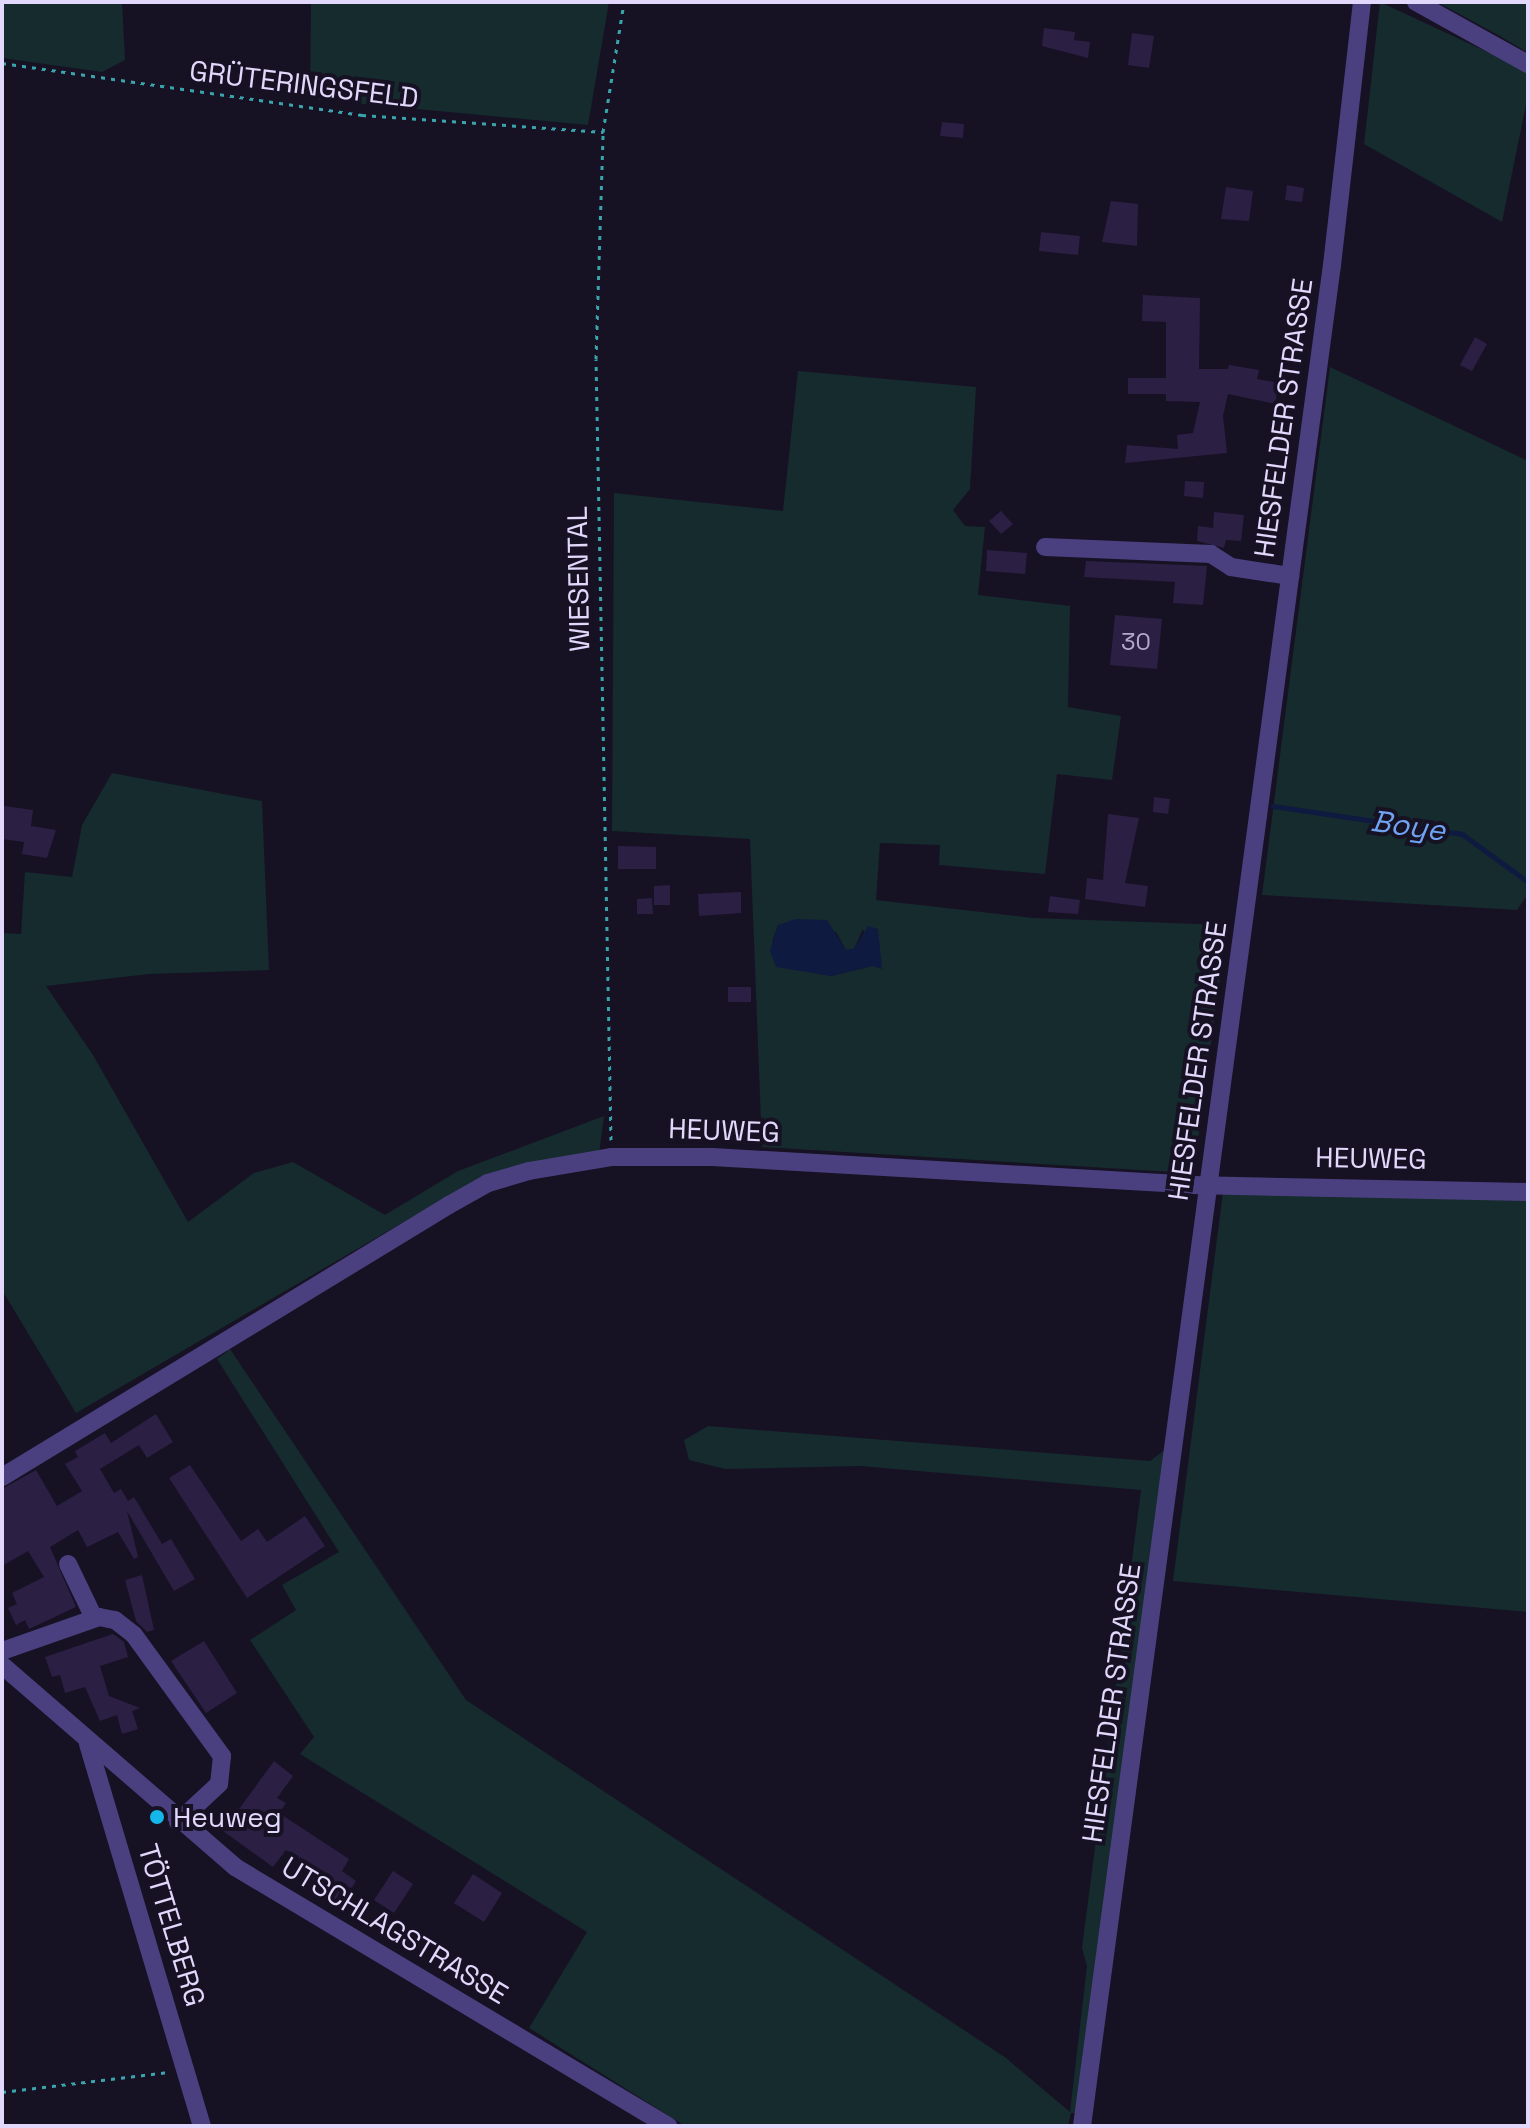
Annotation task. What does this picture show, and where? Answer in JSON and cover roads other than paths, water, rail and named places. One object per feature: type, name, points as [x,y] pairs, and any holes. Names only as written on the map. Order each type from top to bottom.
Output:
[{"type":"street","name":"HIESFELDER STRASSE","points":[[1082,2126],[1290,576],[1362,2]]},
{"type":"street","points":[[1416,2],[1528,64]]},
{"type":"street","points":[[1045,547],[1211,554],[1231,567],[1290,576]]},
{"type":"street","name":"HEUWEG","points":[[2,1477],[488,1183],[611,1157],[821,1161],[1209,1184],[1528,1192]]},
{"type":"street","points":[[68,1564],[94,1618]]},
{"type":"street","points":[[2,1651],[94,1618],[115,1620],[134,1635],[222,1756],[219,1784],[178,1822]]},
{"type":"street","name":"UTSCHLAGSTRASSE","points":[[2,1665],[178,1822],[235,1867],[668,2126]]},
{"type":"street","name":"TÖTTELBERG","points":[[87,1741],[202,2126]]},
{"type":"water","points":[[796,919],[827,920],[846,950],[854,949],[868,926],[878,929],[882,969],[872,966],[831,976],[776,967],[770,951],[778,925]]},
{"type":"waterway","name":"Boye","points":[[1273,806],[1462,834],[1528,882]]},
{"type":"place","name":"Heuweg","points":[[157,1817]]}]
